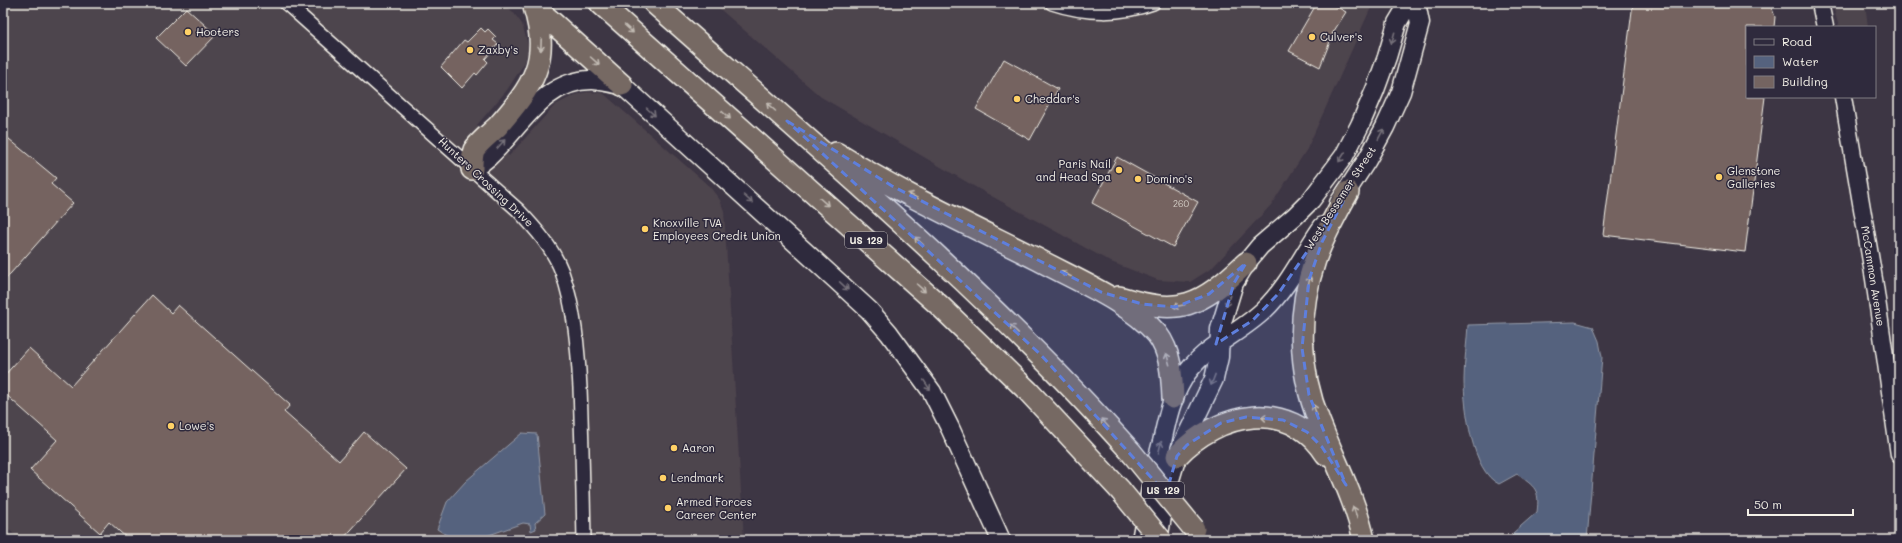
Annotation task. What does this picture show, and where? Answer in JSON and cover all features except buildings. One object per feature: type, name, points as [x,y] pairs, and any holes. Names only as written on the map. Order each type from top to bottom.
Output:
[{"type":"highway","name":"US 129","points":[[600,3],[939,305],[1028,391],[1120,490],[1159,540]]},
{"type":"highway","name":"US 129","points":[[654,3],[964,281],[1041,355],[1131,452],[1198,534]]},
{"type":"highway","points":[[472,169],[474,150],[515,106],[527,88],[536,70],[542,44],[540,27],[532,5]]},
{"type":"highway","points":[[532,5],[622,85]]},
{"type":"highway","points":[[787,122],[892,186],[1101,292],[1144,321],[1158,335],[1166,350],[1170,365],[1173,398]]},
{"type":"highway","points":[[1348,192],[1320,248],[1309,280],[1304,307],[1302,348],[1304,370],[1309,395],[1346,484],[1364,540]]},
{"type":"highway","points":[[1101,292],[1142,304],[1158,307],[1175,307],[1193,302],[1209,294],[1226,282],[1246,263]]},
{"type":"highway","points":[[1177,456],[1197,438],[1221,423],[1246,417],[1266,417],[1283,420],[1307,432],[1322,447],[1346,484]]},
{"type":"main road","name":"West Bessemer Street","points":[[1159,540],[1166,493],[1177,456],[1214,379],[1219,357],[1220,329],[1227,302],[1234,284],[1246,263],[1260,246],[1311,200],[1344,156],[1360,125],[1375,90],[1397,23],[1409,3]]},
{"type":"main road","name":"West Bessemer Street","points":[[1141,540],[1158,455],[1173,398],[1184,377],[1201,358],[1219,342],[1253,320],[1278,294],[1311,243],[1348,192],[1385,127],[1400,92],[1420,23],[1416,3]]},
{"type":"main road","points":[[472,169],[485,162],[531,109],[561,86],[578,81],[593,80],[622,85],[834,278],[868,310],[889,333],[932,392],[950,428],[1000,540]]},
{"type":"street","name":"Hunters Crossing Drive","points":[[286,3],[518,210],[536,229],[561,270],[569,295],[578,359],[584,540]]},
{"type":"street","points":[[1052,3],[1080,9],[1112,12],[1133,9],[1153,3]]},
{"type":"street","points":[[1820,3],[1826,26]]},
{"type":"street","name":"McCammon Avenue","points":[[1843,98],[1874,279],[1899,454]]},
{"type":"highlighted area","points":[[787,121],[892,186],[1101,292],[1142,304],[1175,307],[1209,294],[1246,263],[1234,283],[1216,344],[1253,320],[1278,294],[1348,192],[1322,242],[1309,280],[1302,348],[1309,395],[1346,485],[1322,447],[1307,432],[1283,420],[1246,417],[1221,423],[1187,445],[1177,456],[1166,494],[1041,355]]},
{"type":"shaded area","points":[[3,3],[503,3],[513,12],[522,24],[529,48],[525,62],[507,90],[477,125],[509,156],[555,105],[575,95],[587,92],[603,93],[709,186],[720,200],[724,211],[744,540],[20,540],[3,524]]},
{"type":"shaded area","points":[[713,3],[1373,3],[1307,149],[1271,205],[1212,268],[1190,282],[1158,280],[1111,262],[977,188],[821,97]]},
{"type":"shaded area","points":[[1832,3],[1865,3],[1868,26],[1839,26]]},
{"type":"water","points":[[1575,322],[1593,327],[1599,341],[1602,357],[1587,540],[1512,540],[1513,533],[1537,512],[1537,493],[1528,482],[1517,474],[1499,484],[1490,477],[1482,466],[1476,453],[1471,438],[1464,392],[1464,366],[1468,325]]},
{"type":"water","points":[[522,433],[537,434],[545,514],[535,523],[536,529],[531,531],[530,524],[523,523],[478,539],[451,538],[437,529],[447,502],[466,481]]},
{"type":"place","name":"Hooters","points":[[188,32]]},
{"type":"place","name":"Culver's","points":[[1312,37]]},
{"type":"place","name":"Zaxby's","points":[[470,50]]},
{"type":"place","name":"Cheddar's","points":[[1017,99]]},
{"type":"place","name":"Paris Nail and Head Spa","points":[[1119,170]]},
{"type":"place","name":"Glenstone Galleries","points":[[1719,177]]},
{"type":"place","name":"Domino's","points":[[1138,179]]},
{"type":"place","name":"Knoxville TVA Employees Credit Union","points":[[645,229]]},
{"type":"place","name":"Lowe's","points":[[171,426]]},
{"type":"place","name":"Aaron","points":[[674,448]]},
{"type":"place","name":"Lendmark","points":[[663,478]]},
{"type":"place","name":"Armed Forces Career Center","points":[[668,508]]}]
